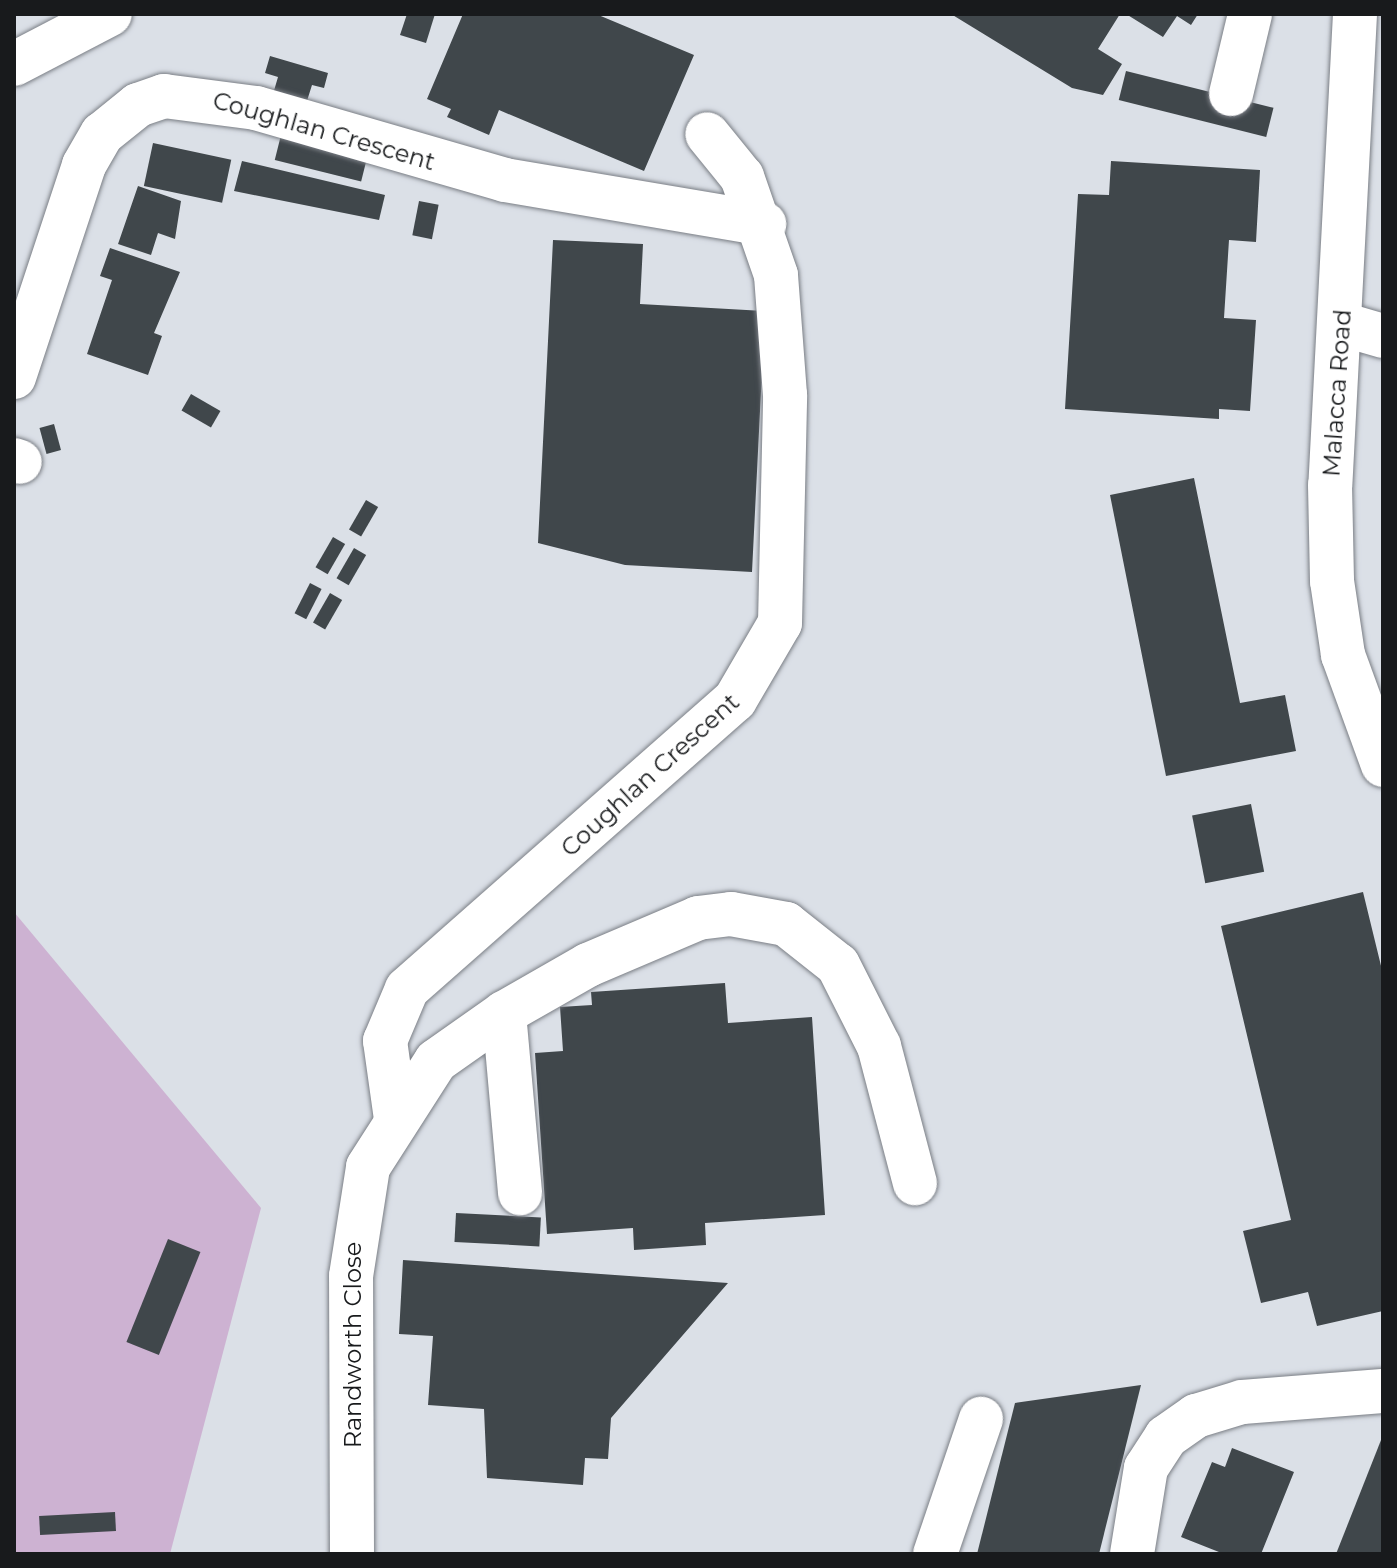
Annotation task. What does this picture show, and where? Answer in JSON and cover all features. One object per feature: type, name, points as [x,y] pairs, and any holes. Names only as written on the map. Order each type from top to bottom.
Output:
[{"type":"street","points":[[14,64],[110,14]]},
{"type":"street","points":[[1231,94],[1250,14]]},
{"type":"street","name":"Malacca Road","points":[[1365,27],[1363,330],[1330,485],[1332,581],[1343,655],[1383,765]]},
{"type":"street","name":"Coughlan Crescent","points":[[14,377],[84,165],[102,134],[138,105],[164,96],[256,108],[505,180],[764,224]]},
{"type":"street","name":"Coughlan Crescent","points":[[396,1119],[385,1041],[407,989],[735,700],[780,623],[785,395],[776,275],[764,224],[742,177],[707,134]]},
{"type":"street","points":[[520,1193],[504,1013],[588,965],[698,918],[731,914],[786,924],[838,965],[879,1046],[915,1183]]},
{"type":"street","name":"Randworth Close","points":[[352,1554],[354,1229],[368,1167],[436,1061],[504,1013]]},
{"type":"street","points":[[1132,1554],[1146,1468],[1166,1437],[1196,1416],[1242,1402],[1383,1391]]},
{"type":"street","points":[[935,1554],[981,1419]]},
{"type":"shaded area","points":[[14,912],[261,1208],[170,1554],[14,1554]]},
{"type":"building","points":[[407,14],[435,14],[426,43],[400,35]]},
{"type":"building","points":[[463,14],[596,14],[694,55],[644,171],[499,110],[489,135],[447,117],[451,109],[427,99]]},
{"type":"building","points":[[951,14],[1120,14],[1098,49],[1122,64],[1103,95],[1072,88]]},
{"type":"building","points":[[1126,14],[1198,14],[1191,25],[1177,16],[1163,37]]},
{"type":"building","points":[[270,56],[328,73],[324,88],[312,85],[306,104],[273,94],[278,77],[265,73]]},
{"type":"building","points":[[1126,71],[1273,108],[1266,137],[1119,100]]},
{"type":"building","points":[[283,127],[369,149],[361,182],[275,160]]},
{"type":"building","points":[[153,143],[231,160],[222,203],[144,186]]},
{"type":"building","points":[[242,161],[385,195],[379,220],[234,191]]},
{"type":"building","points":[[1111,161],[1260,170],[1256,242],[1229,240],[1224,318],[1256,320],[1250,411],[1219,409],[1219,419],[1065,409],[1078,194],[1109,195]]},
{"type":"building","points":[[138,186],[181,201],[175,239],[158,233],[151,255],[118,244]]},
{"type":"building","points":[[419,201],[439,205],[432,239],[412,235]]},
{"type":"building","points":[[553,240],[643,244],[640,304],[765,311],[752,572],[625,565],[538,543]]},
{"type":"building","points":[[110,248],[180,272],[154,333],[162,336],[148,375],[87,354],[112,280],[100,276]]},
{"type":"building","points":[[191,394],[220,411],[211,427],[182,410]]},
{"type":"building","points":[[54,424],[61,450],[46,454],[40,428]]},
{"type":"building","points":[[1194,478],[1240,703],[1285,695],[1296,751],[1166,776],[1110,495]]},
{"type":"building","points":[[366,500],[378,507],[361,536],[349,529]]},
{"type":"building","points":[[333,537],[345,544],[328,574],[316,567]]},
{"type":"building","points":[[354,548],[366,555],[349,585],[336,578]]},
{"type":"building","points":[[310,583],[322,589],[306,619],[295,613]]},
{"type":"building","points":[[330,593],[342,600],[325,629],[313,622]]},
{"type":"building","points":[[1251,804],[1264,872],[1205,883],[1192,815]]},
{"type":"building","points":[[1363,892],[1383,974],[1383,1311],[1317,1326],[1308,1292],[1261,1303],[1243,1231],[1291,1220],[1221,926]]},
{"type":"building","points":[[725,983],[728,1023],[812,1017],[825,1215],[705,1223],[706,1245],[634,1250],[633,1228],[547,1234],[535,1053],[563,1051],[560,1007],[592,1005],[591,992]]},
{"type":"building","points":[[456,1213],[541,1217],[539,1246],[454,1242]]},
{"type":"building","points":[[168,1239],[200,1252],[159,1355],[126,1342]]},
{"type":"building","points":[[403,1260],[728,1283],[611,1418],[608,1459],[585,1458],[583,1485],[487,1478],[484,1409],[428,1405],[433,1336],[399,1334]]},
{"type":"building","points":[[1141,1385],[1099,1554],[977,1554],[1015,1403]]},
{"type":"building","points":[[1383,1435],[1382,1554],[1336,1554]]},
{"type":"building","points":[[1232,1448],[1294,1472],[1261,1554],[1224,1554],[1181,1537],[1212,1462],[1225,1467]]},
{"type":"building","points":[[115,1512],[116,1531],[40,1535],[39,1516]]}]
